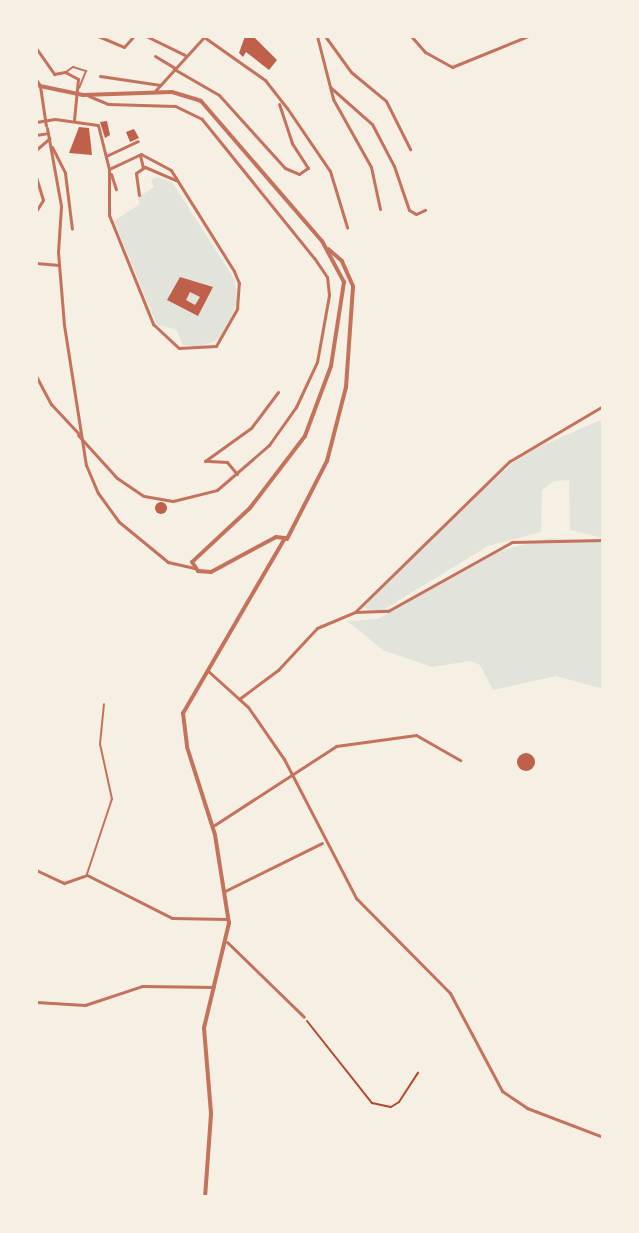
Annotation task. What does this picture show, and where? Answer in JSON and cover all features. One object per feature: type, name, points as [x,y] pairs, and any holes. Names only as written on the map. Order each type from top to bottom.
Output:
[{"type":"street","points":[[98,36],[124,47],[134,36]]},
{"type":"street","points":[[146,36],[185,55]]},
{"type":"street","points":[[153,94],[205,36],[265,80],[279,104],[330,171],[347,227]]},
{"type":"street","points":[[317,36],[330,87],[369,164],[380,209]]},
{"type":"street","points":[[325,36],[351,72],[387,103],[410,149]]},
{"type":"street","points":[[411,36],[449,67],[528,36]]},
{"type":"street","points":[[36,48],[54,74],[65,72],[78,79],[74,120]]},
{"type":"street","points":[[155,56],[219,95],[285,168],[299,174],[308,168],[292,143],[279,104]]},
{"type":"street","points":[[100,76],[160,85]]},
{"type":"street","points":[[36,80],[40,86],[61,206],[59,265],[78,434],[92,482],[115,518],[166,561],[218,570],[280,535],[284,545]]},
{"type":"street","points":[[36,376],[51,404],[119,480],[155,499],[203,496],[237,474],[277,437],[304,393],[325,331],[327,277],[198,117],[175,106],[104,103],[79,91],[40,86]]},
{"type":"street","points":[[330,87],[372,124],[409,210],[416,214],[425,210]]},
{"type":"street","points":[[85,95],[185,94],[208,107],[327,248],[342,261],[354,288],[346,387],[327,461],[284,545],[187,700],[183,724],[213,826],[228,919],[227,942],[203,1035],[211,1110],[205,1197]]},
{"type":"street","points":[[36,122],[51,118],[94,123],[116,189]]},
{"type":"street","points":[[36,135],[48,131]]},
{"type":"street","points":[[36,150],[48,131]]},
{"type":"street","points":[[106,156],[138,141]]},
{"type":"street","points":[[52,147],[65,173],[72,229]]},
{"type":"street","points":[[109,169],[140,155]]},
{"type":"street","points":[[109,169],[113,228],[153,324],[179,348],[205,350],[216,346],[232,323],[239,283],[171,170],[140,155]]},
{"type":"street","points":[[140,155],[143,168]]},
{"type":"street","points":[[143,168],[176,180]]},
{"type":"street","points":[[139,195],[136,173],[143,168]]},
{"type":"street","points":[[36,177],[43,200],[36,211]]},
{"type":"street","points":[[195,568],[195,557],[236,524],[285,466],[319,405],[344,290],[327,248]]},
{"type":"street","points":[[36,263],[59,265]]},
{"type":"street","points":[[237,474],[227,462],[205,461],[251,428],[278,392]]},
{"type":"street","points":[[355,612],[513,458],[603,406]]},
{"type":"street","points":[[239,699],[278,670],[317,628],[355,612],[388,611],[512,542],[603,540]]},
{"type":"street","points":[[207,670],[239,699],[284,759],[356,898],[441,981],[502,1091],[527,1108],[603,1137]]},
{"type":"street","points":[[213,826],[295,769],[336,746],[396,735],[422,737],[460,760]]},
{"type":"street","points":[[225,891],[322,843]]},
{"type":"street","points":[[36,870],[64,883],[87,875],[165,916],[228,919]]},
{"type":"street","points":[[227,942],[304,1017]]},
{"type":"street","points":[[36,1002],[85,1005],[145,985],[214,987]]},
{"type":"lane","points":[[65,72],[73,67],[86,71],[79,91]]},
{"type":"lane","points":[[87,875],[112,799],[100,744],[104,704]]},
{"type":"path","points":[[304,1017],[372,1103],[381,1107],[399,1102],[418,1073]]},
{"type":"shaded area","points":[[157,177],[172,182],[235,280],[237,303],[231,317],[219,339],[200,347],[183,345],[176,329],[157,325],[114,221],[140,204],[137,198],[154,187],[151,180]]},
{"type":"shaded area","points":[[603,419],[603,538],[570,530],[569,480],[554,481],[542,490],[541,532],[488,546],[383,610],[375,613],[363,607],[419,547],[523,454]]},
{"type":"shaded area","points":[[550,538],[603,542],[603,689],[556,676],[493,690],[480,665],[470,661],[432,667],[383,650],[347,621],[378,619],[491,553]]},
{"type":"building","points":[[245,36],[253,36],[277,60],[269,70],[246,52],[243,57],[239,53]]},
{"type":"building","points":[[107,121],[110,135],[105,138],[100,122]]},
{"type":"building","points":[[79,127],[89,128],[92,155],[69,153]]},
{"type":"building","points":[[134,129],[139,138],[130,142],[126,132]]},
{"type":"building","points":[[180,277],[213,287],[198,316],[167,300]],"holes":[[[190,292],[200,297],[195,305],[186,300]]]},
{"type":"building","points":[[156,503],[166,503],[166,513],[156,513]]},
{"type":"building","points":[[522,753],[530,753],[535,762],[533,769],[522,771],[517,766],[517,758]]}]
